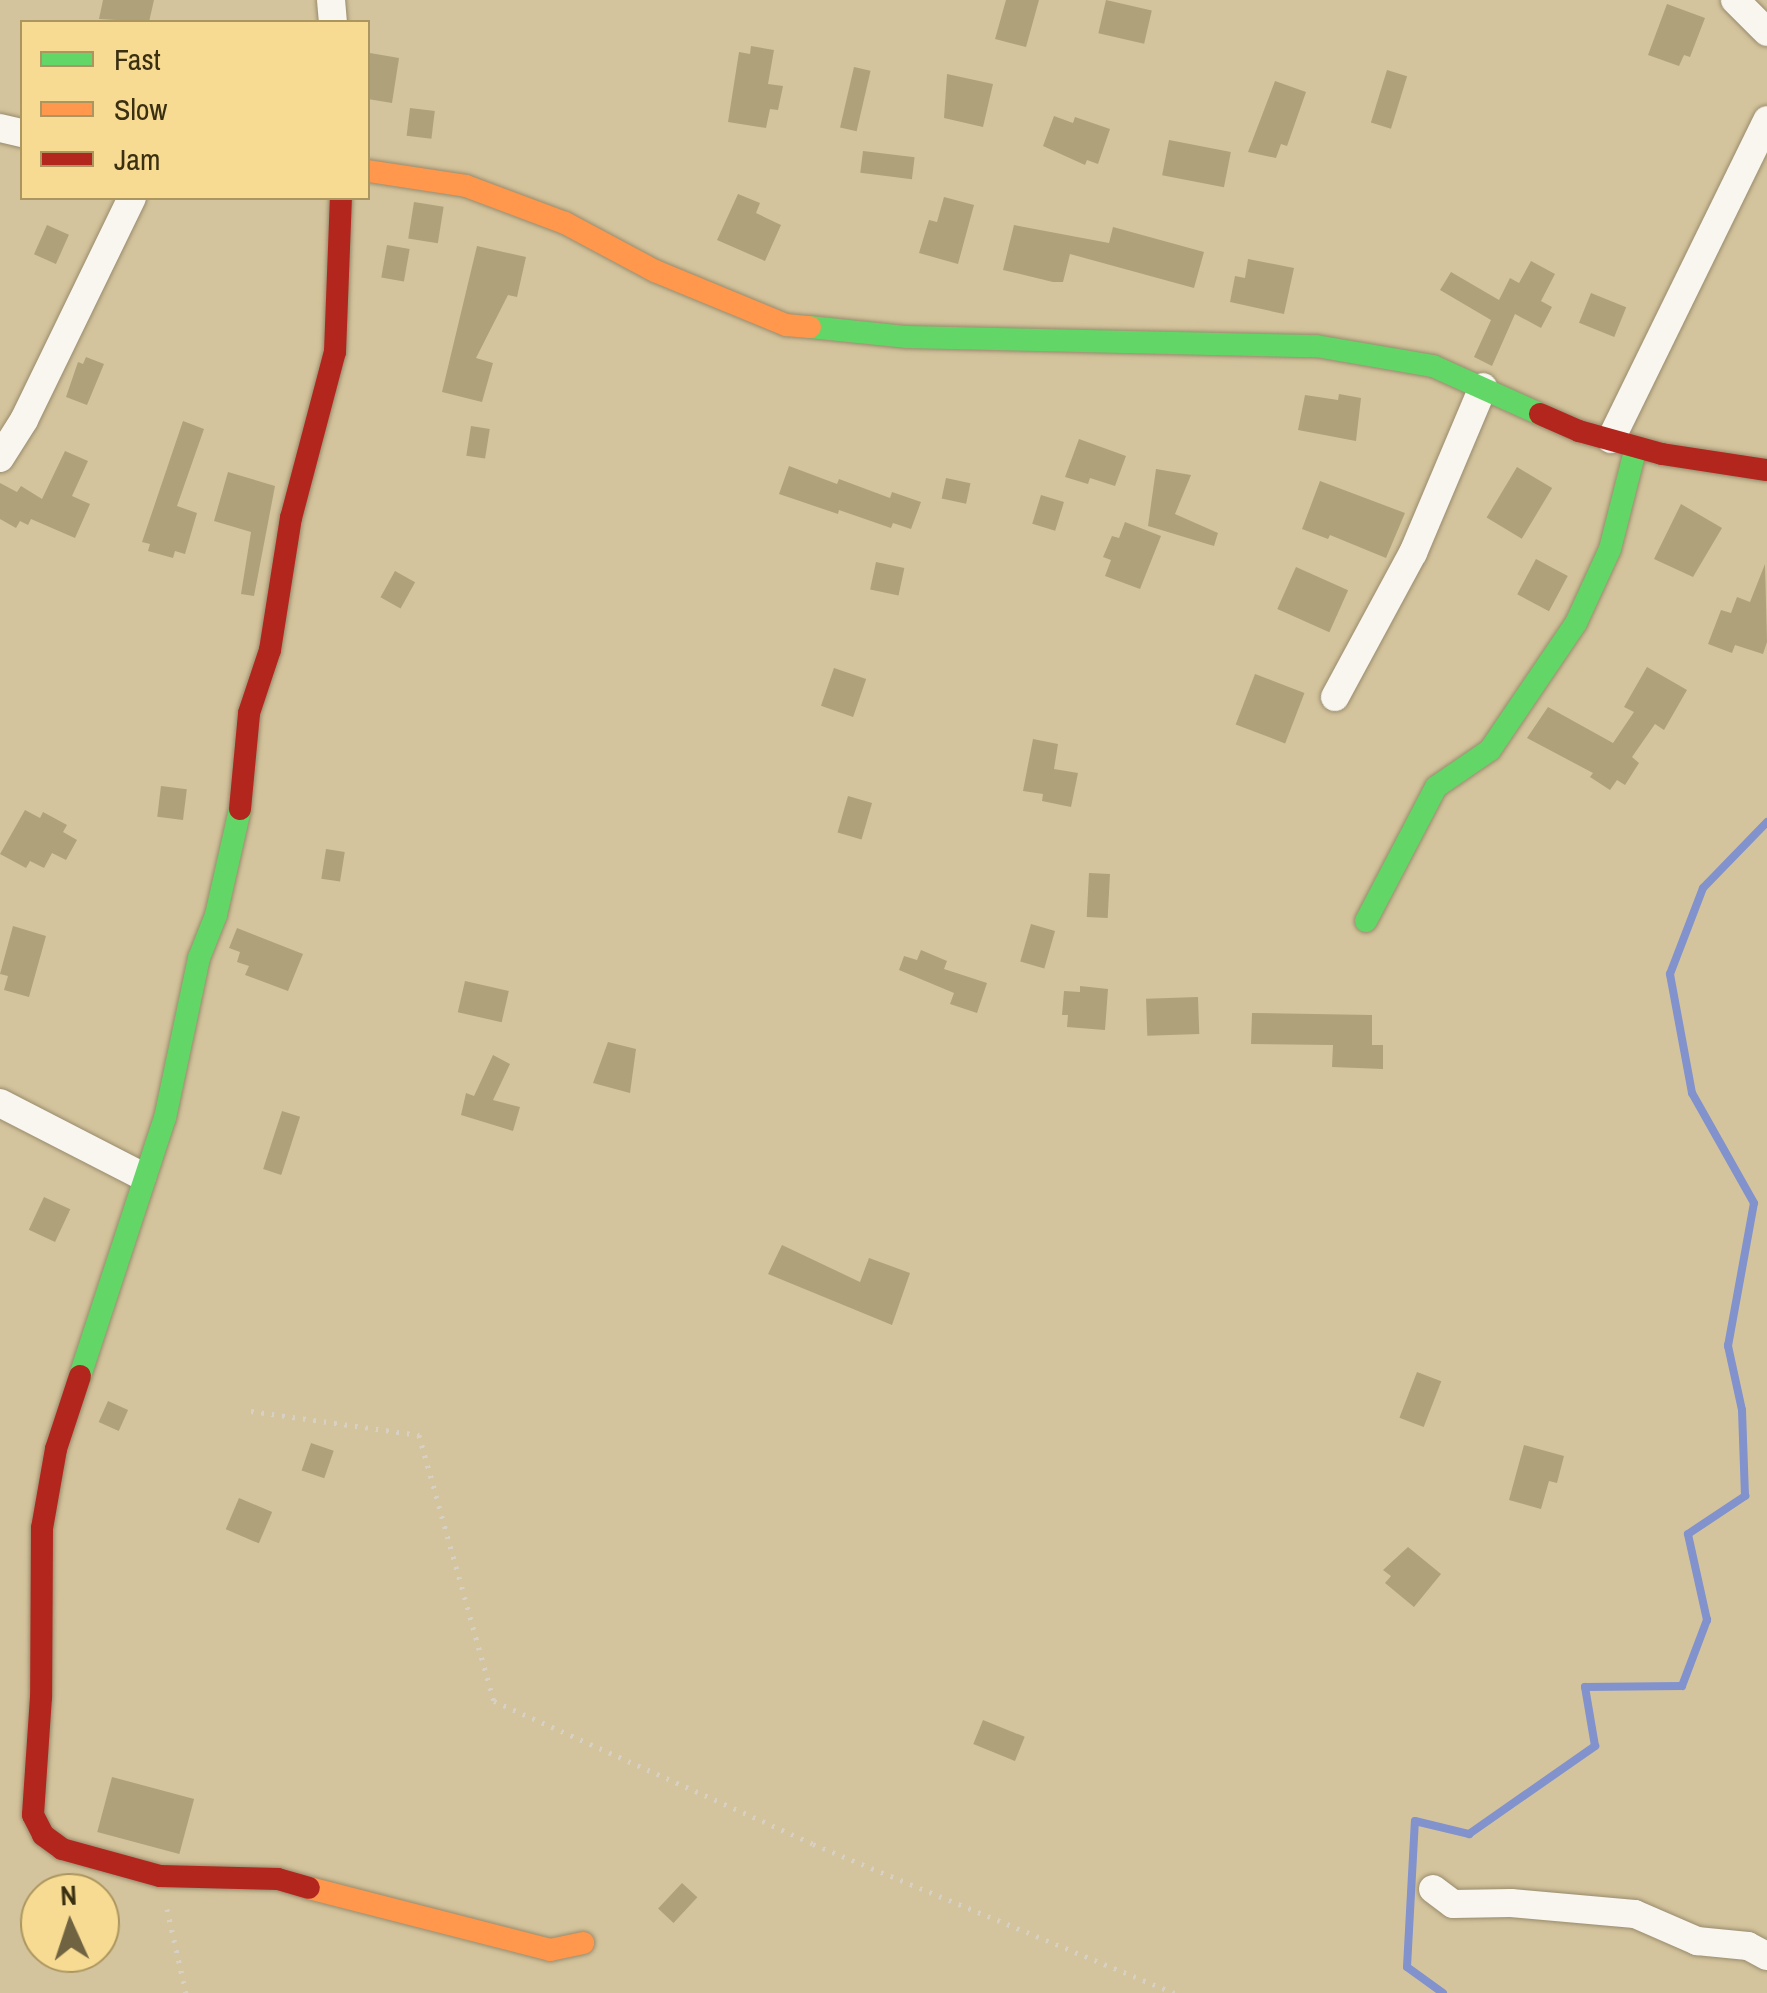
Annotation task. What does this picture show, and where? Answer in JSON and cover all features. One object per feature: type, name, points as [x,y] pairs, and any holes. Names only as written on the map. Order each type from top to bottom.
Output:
[{"type":"street","points":[[1734,0],[1767,32]]},
{"type":"street","points":[[1366,921],[1436,787],[1490,750],[1576,622],[1610,549],[1624,443],[1767,120]]},
{"type":"street","points":[[370,170],[466,186],[565,223],[655,271],[786,325],[944,339],[1316,346],[1433,366],[1578,431],[1767,470]]},
{"type":"street","points":[[0,458],[24,420],[131,200]]},
{"type":"street","points":[[341,200],[335,352],[292,518],[270,650],[249,713],[238,833],[216,915],[198,958],[165,1118],[142,1176],[56,1449],[42,1528],[41,1697],[34,1815],[43,1835],[62,1850],[160,1876],[278,1879],[486,1937],[550,1950],[583,1943]]},
{"type":"street","points":[[1335,697],[1413,553],[1483,388]]},
{"type":"street","points":[[0,1103],[142,1176]]},
{"type":"street","points":[[1432,1889],[1453,1904],[1512,1902],[1635,1914],[1698,1942],[1748,1946],[1767,1956]]},
{"type":"path","points":[[252,1411],[418,1435],[494,1702],[814,1844],[1174,1993]]},
{"type":"path","points":[[160,1876],[186,1993]]},
{"type":"building","points":[[103,0],[154,0],[149,20],[99,19]]},
{"type":"building","points":[[1006,0],[1039,0],[1026,47],[995,39]]},
{"type":"building","points":[[1106,0],[1152,11],[1144,44],[1098,33]]},
{"type":"building","points":[[1667,4],[1705,18],[1690,57],[1684,55],[1679,66],[1648,55]]},
{"type":"building","points":[[751,46],[774,50],[768,84],[783,86],[778,110],[770,109],[766,128],[728,122],[739,52],[750,54]]},
{"type":"building","points":[[370,53],[399,58],[392,103],[370,99]]},
{"type":"building","points":[[854,67],[871,71],[857,131],[840,127]]},
{"type":"building","points":[[1387,70],[1407,76],[1391,129],[1371,123]]},
{"type":"building","points":[[947,74],[993,84],[983,127],[944,118]]},
{"type":"building","points":[[1275,81],[1306,92],[1287,146],[1281,144],[1276,158],[1248,152]]},
{"type":"building","points":[[410,108],[435,111],[431,139],[407,136]]},
{"type":"building","points":[[1054,116],[1073,123],[1075,117],[1110,129],[1098,164],[1087,160],[1085,165],[1043,146]]},
{"type":"building","points":[[1169,140],[1231,152],[1224,187],[1162,175]]},
{"type":"building","points":[[863,151],[915,157],[912,179],[860,173]]},
{"type":"building","points":[[738,194],[760,203],[756,213],[781,225],[765,261],[717,240]]},
{"type":"building","points":[[944,197],[974,205],[958,264],[919,253],[929,220],[937,222]]},
{"type":"building","points":[[414,202],[444,207],[438,243],[408,239]]},
{"type":"building","points":[[47,225],[69,235],[56,264],[34,254]]},
{"type":"building","points":[[1014,225],[1109,243],[1113,227],[1204,252],[1194,288],[1070,254],[1063,282],[1053,282],[1003,270]]},
{"type":"building","points":[[387,245],[410,249],[404,281],[381,277]]},
{"type":"building","points":[[477,246],[526,257],[517,297],[508,295],[476,358],[493,363],[482,402],[442,392]]},
{"type":"building","points":[[1248,259],[1294,268],[1284,314],[1230,302],[1235,276],[1245,278]]},
{"type":"building","points":[[1531,261],[1555,274],[1541,301],[1552,307],[1541,328],[1515,314],[1492,366],[1474,357],[1491,320],[1440,290],[1451,272],[1499,300],[1510,278],[1519,283]]},
{"type":"building","points":[[1591,293],[1626,307],[1614,337],[1579,323]]},
{"type":"building","points":[[86,357],[104,364],[87,405],[66,397],[78,362],[83,364]]},
{"type":"building","points":[[1339,394],[1361,398],[1356,441],[1298,430],[1305,395],[1338,400]]},
{"type":"building","points":[[183,421],[204,429],[177,506],[197,513],[185,554],[175,551],[173,558],[148,551],[150,544],[142,542]]},
{"type":"building","points":[[471,426],[490,429],[485,459],[466,456]]},
{"type":"building","points":[[1079,439],[1126,456],[1115,486],[1090,478],[1088,484],[1065,477]]},
{"type":"building","points":[[65,451],[88,461],[72,496],[90,504],[75,538],[31,519],[28,525],[20,521],[16,528],[0,519],[0,483],[17,492],[21,486],[42,499]]},
{"type":"building","points":[[789,466],[837,484],[839,479],[890,498],[892,492],[921,502],[911,529],[893,523],[891,528],[839,510],[838,514],[779,494]]},
{"type":"building","points":[[1517,467],[1552,488],[1522,539],[1487,518]]},
{"type":"building","points":[[1156,469],[1191,475],[1175,514],[1218,533],[1214,546],[1148,526]]},
{"type":"building","points":[[228,472],[275,486],[254,596],[241,594],[251,532],[214,521]]},
{"type":"building","points":[[946,478],[970,483],[966,504],[942,499]]},
{"type":"building","points":[[1320,481],[1405,513],[1386,558],[1330,535],[1328,539],[1302,529]]},
{"type":"building","points":[[1041,495],[1064,502],[1055,531],[1032,524]]},
{"type":"building","points":[[1681,504],[1722,528],[1693,577],[1654,559]]},
{"type":"building","points":[[1125,522],[1161,536],[1140,589],[1105,576],[1111,560],[1103,557],[1112,536],[1119,538]]},
{"type":"building","points":[[1536,559],[1568,576],[1549,611],[1517,594]]},
{"type":"building","points":[[876,562],[904,568],[899,595],[870,589]]},
{"type":"building","points":[[1765,564],[1767,642],[1763,654],[1735,645],[1732,653],[1708,644],[1721,610],[1731,613],[1737,597],[1750,602]]},
{"type":"building","points":[[1296,567],[1348,590],[1329,632],[1277,609]]},
{"type":"building","points":[[395,571],[415,582],[401,608],[380,597]]},
{"type":"building","points":[[1647,667],[1687,690],[1664,730],[1655,724],[1632,757],[1639,763],[1625,785],[1617,780],[1610,790],[1590,777],[1593,773],[1527,738],[1548,707],[1613,743],[1634,712],[1624,707]]},
{"type":"building","points":[[834,668],[866,679],[853,717],[821,706]]},
{"type":"building","points":[[1255,674],[1304,693],[1285,743],[1236,724]]},
{"type":"building","points":[[1033,739],[1058,744],[1054,769],[1078,773],[1071,807],[1042,801],[1043,794],[1023,791]]},
{"type":"building","points":[[161,786],[187,789],[183,820],[157,817]]},
{"type":"building","points":[[848,796],[872,803],[862,839],[838,833]]},
{"type":"building","points":[[25,810],[40,818],[43,812],[67,825],[63,832],[77,840],[66,860],[52,853],[44,868],[30,861],[26,868],[0,854]]},
{"type":"building","points":[[326,849],[345,852],[340,882],[321,879]]},
{"type":"building","points":[[1089,873],[1110,874],[1108,918],[1087,917]]},
{"type":"building","points":[[1031,924],[1055,931],[1044,968],[1020,961]]},
{"type":"building","points":[[13,926],[46,936],[29,997],[4,990],[8,976],[0,974]]},
{"type":"building","points":[[237,928],[303,954],[288,991],[245,975],[249,966],[237,962],[240,952],[229,948]]},
{"type":"building","points":[[921,950],[947,961],[944,969],[987,983],[977,1013],[950,1004],[954,993],[899,970],[904,956],[917,960]]},
{"type":"building","points":[[465,981],[509,991],[502,1022],[458,1012]]},
{"type":"building","points":[[1080,986],[1108,989],[1105,1030],[1067,1027],[1068,1015],[1062,1015],[1064,991],[1080,992]]},
{"type":"building","points":[[1198,997],[1199,1034],[1147,1036],[1146,999]]},
{"type":"building","points":[[1252,1013],[1372,1015],[1372,1045],[1383,1045],[1383,1069],[1332,1067],[1333,1045],[1251,1044]]},
{"type":"building","points":[[608,1042],[636,1049],[630,1093],[593,1083]]},
{"type":"building","points":[[493,1055],[510,1064],[493,1100],[520,1107],[513,1131],[461,1115],[466,1093],[474,1096]]},
{"type":"building","points":[[282,1111],[300,1117],[281,1175],[263,1169]]},
{"type":"building","points":[[44,1197],[70,1209],[55,1242],[29,1230]]},
{"type":"building","points":[[782,1245],[860,1282],[869,1258],[910,1273],[892,1325],[768,1274]]},
{"type":"building","points":[[1417,1372],[1441,1381],[1424,1427],[1399,1418]]},
{"type":"building","points":[[108,1401],[128,1410],[119,1431],[99,1422]]},
{"type":"building","points":[[311,1443],[334,1451],[324,1478],[302,1470]]},
{"type":"building","points":[[1524,1445],[1564,1456],[1557,1483],[1549,1481],[1541,1509],[1509,1500]]},
{"type":"building","points":[[239,1498],[272,1512],[259,1543],[226,1529]]},
{"type":"building","points":[[1408,1547],[1441,1574],[1414,1607],[1385,1583],[1391,1576],[1383,1570]]},
{"type":"building","points":[[983,1720],[1025,1737],[1015,1761],[973,1744]]},
{"type":"building","points":[[112,1777],[194,1799],[179,1854],[97,1832]]},
{"type":"building","points":[[682,1883],[697,1897],[673,1923],[658,1909]]},
{"type":"waterway","points":[[1443,1993],[1407,1967],[1415,1821],[1469,1834],[1595,1746],[1585,1687],[1682,1686],[1707,1620],[1688,1534],[1745,1496],[1742,1410],[1728,1346],[1754,1203],[1692,1093],[1670,974],[1703,888],[1767,822]]},
{"type":"traffic: fast","points":[[810,327],[907,337],[1316,346],[1433,366],[1540,414]]},
{"type":"traffic: fast","points":[[1366,921],[1436,787],[1490,750],[1576,623],[1610,549],[1636,447]]},
{"type":"traffic: fast","points":[[80,1376],[165,1118],[199,958],[216,915],[240,809]]},
{"type":"traffic: slow","points":[[370,171],[466,186],[565,223],[655,271],[786,325],[810,327]]},
{"type":"traffic: slow","points":[[309,1888],[550,1950],[583,1943]]},
{"type":"traffic: jam","points":[[240,809],[249,713],[270,650],[291,518],[335,352],[341,200]]},
{"type":"traffic: jam","points":[[1540,414],[1579,431],[1662,454],[1767,470]]},
{"type":"traffic: jam","points":[[80,1376],[56,1449],[42,1528],[41,1697],[33,1815],[43,1835],[62,1849],[160,1876],[278,1879],[309,1888]]}]
